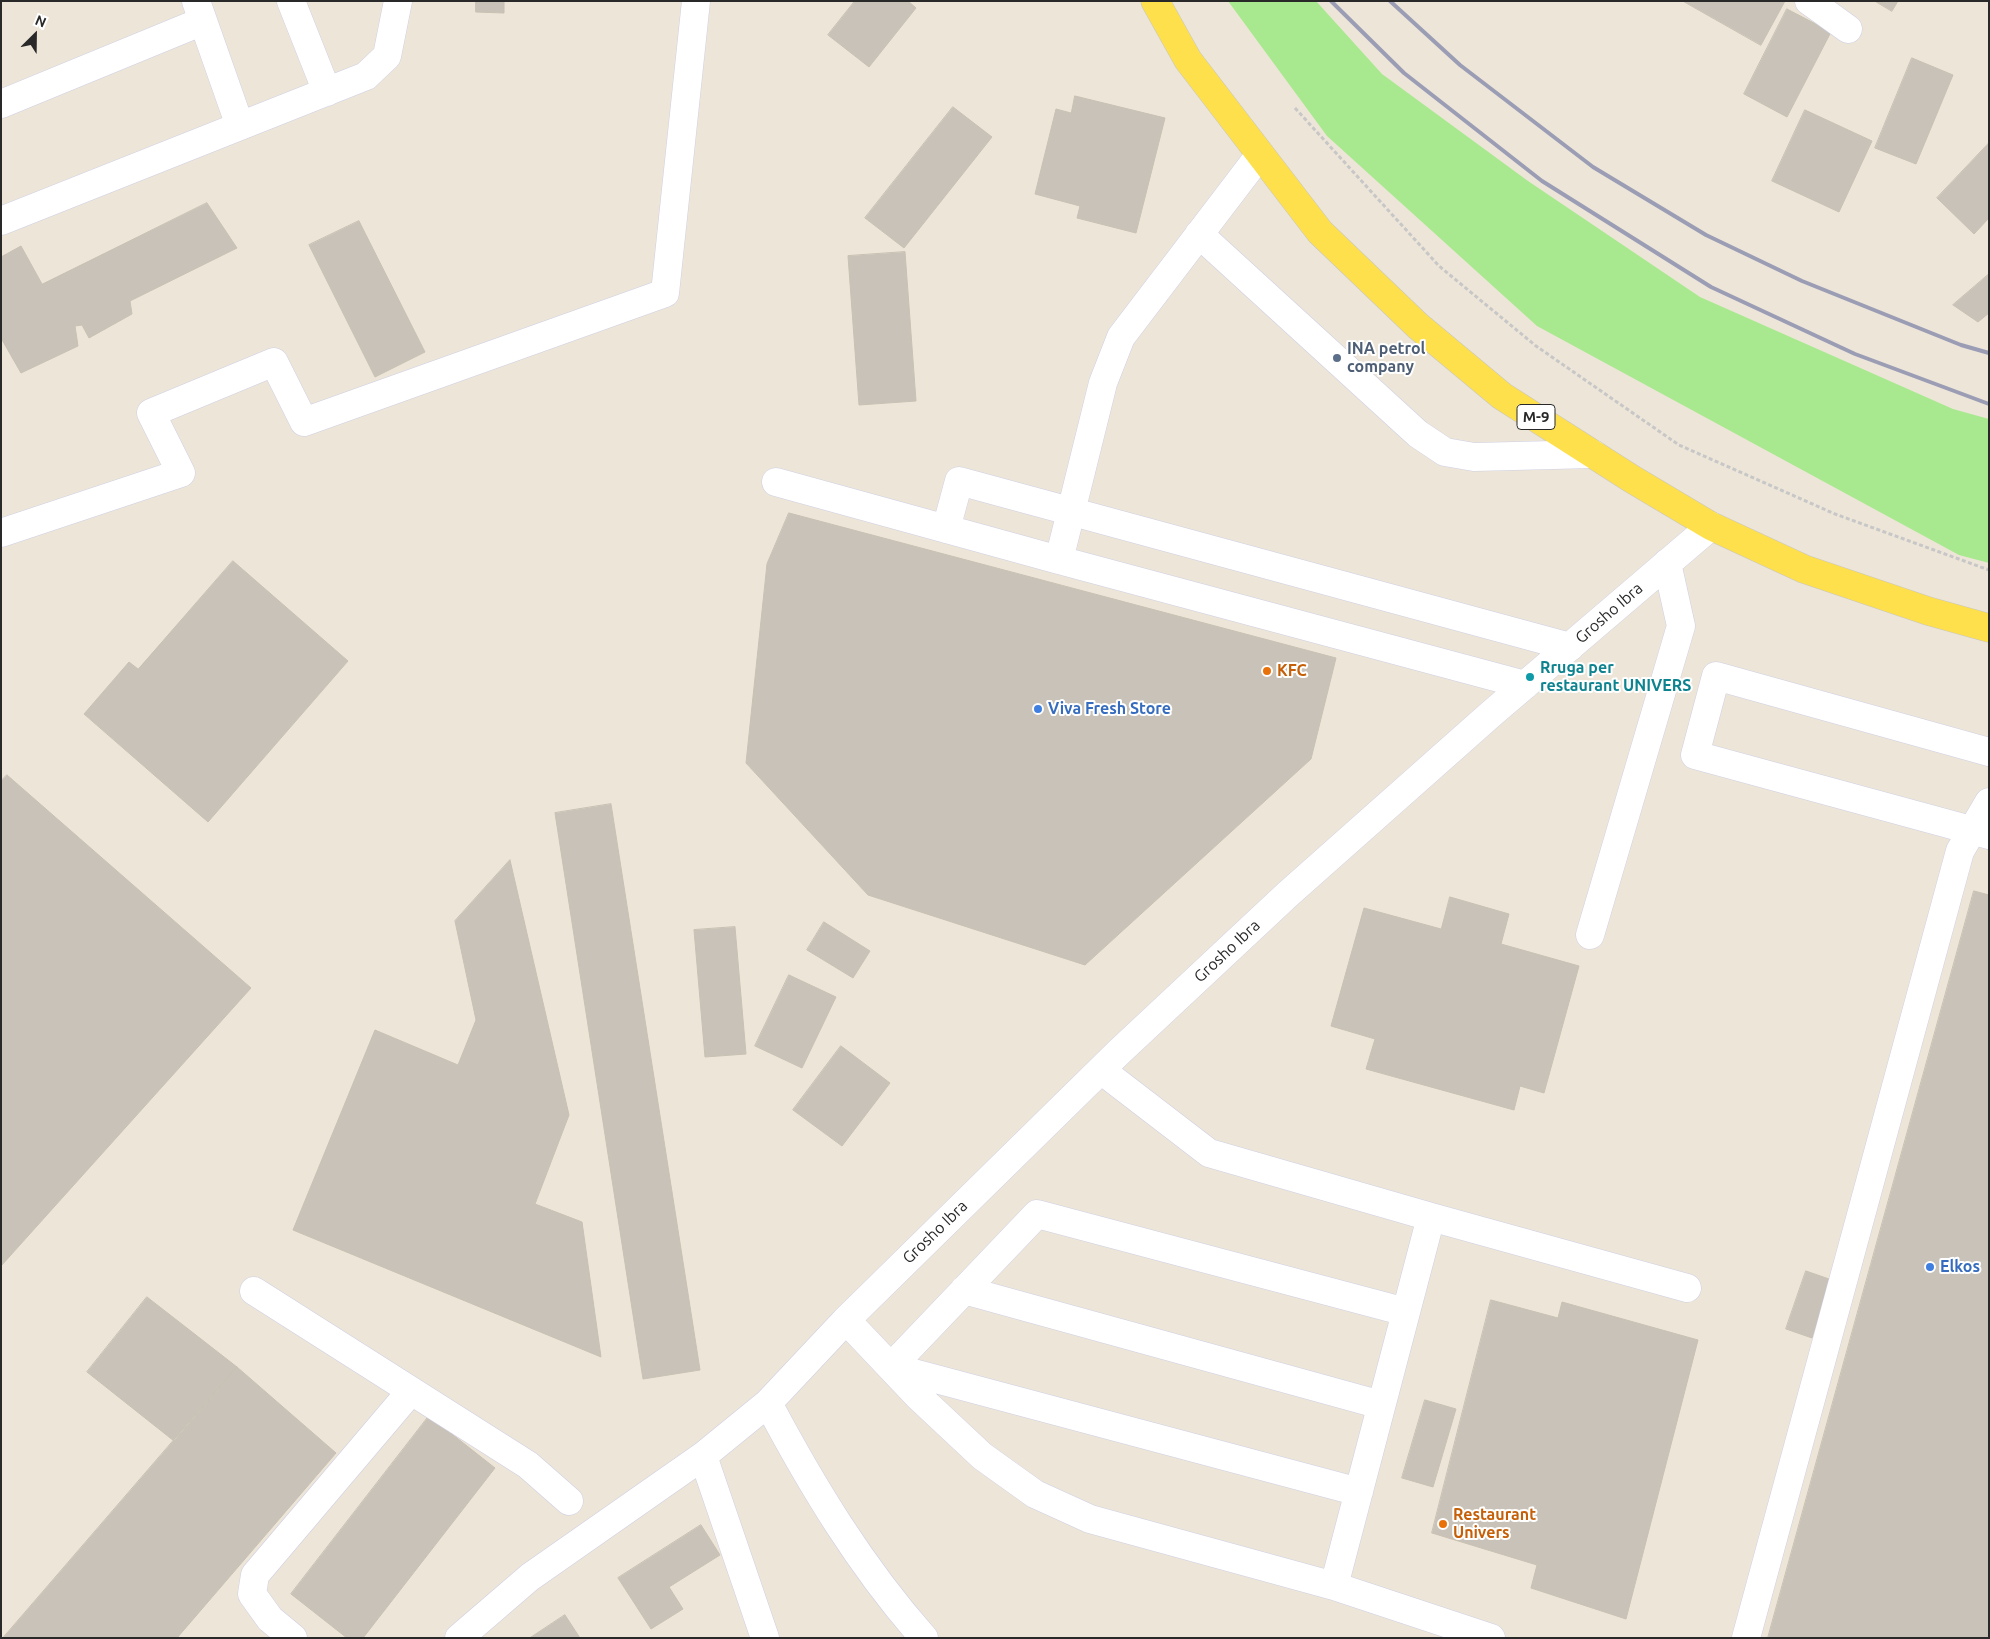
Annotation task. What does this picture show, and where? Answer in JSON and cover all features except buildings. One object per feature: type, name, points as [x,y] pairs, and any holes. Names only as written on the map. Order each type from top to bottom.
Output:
[{"type":"main road","name":"M-9","points":[[1155,1],[1188,60],[1259,156],[1320,232],[1418,326],[1502,396],[1710,526],[1804,569],[1928,611],[1989,628]]},
{"type":"street","points":[[291,1],[327,92]]},
{"type":"street","points":[[1,222],[366,76],[387,56],[398,1]]},
{"type":"street","points":[[1,533],[181,473],[151,413],[274,362],[304,422],[665,294],[696,1]]},
{"type":"street","points":[[1809,1],[1848,29]]},
{"type":"street","points":[[1,104],[199,11],[240,126]]},
{"type":"street","points":[[1058,560],[1103,383],[1121,337],[1259,156]]},
{"type":"street","points":[[1199,234],[1418,434],[1445,452],[1474,457],[1593,454]]},
{"type":"street","points":[[946,529],[959,481],[1570,647]]},
{"type":"street","points":[[776,482],[1058,560],[1525,685]]},
{"type":"street","name":"Grosho Ibra","points":[[459,1638],[530,1576],[703,1456],[768,1403],[846,1320],[1101,1070],[1288,894],[1525,685],[1710,526]]},
{"type":"street","points":[[1590,935],[1681,626],[1667,563]]},
{"type":"street","points":[[1980,833],[1695,756],[1716,676],[1989,752]]},
{"type":"street","points":[[1746,1638],[1960,851],[1980,833],[1989,802]]},
{"type":"street","points":[[1101,1070],[1209,1153],[1687,1288]]},
{"type":"street","points":[[891,1367],[1037,1214],[1406,1312]]},
{"type":"street","points":[[1334,1586],[1431,1217]]},
{"type":"street","points":[[964,1290],[1381,1405]]},
{"type":"street","points":[[254,1291],[528,1465],[569,1501]]},
{"type":"street","points":[[846,1320],[982,1456],[1035,1494],[1090,1519],[1334,1586],[1491,1638]]},
{"type":"street","points":[[891,1367],[1358,1492]]},
{"type":"street","points":[[293,1638],[270,1619],[252,1594],[255,1575],[411,1391]]},
{"type":"street","points":[[768,1403],[806,1474],[847,1538],[881,1587],[924,1638]]},
{"type":"street","points":[[703,1456],[765,1638]]},
{"type":"path","points":[[1295,108],[1438,266],[1536,346],[1679,445],[1835,514],[1989,570]]},
{"type":"green space","points":[[1228,1],[1316,1],[1382,74],[1528,181],[1700,297],[1953,409],[1989,419],[1989,563],[1959,555],[1537,326],[1327,136]]},
{"type":"railway","points":[[1331,1],[1404,73],[1542,181],[1711,287],[1855,354],[1989,404]]},
{"type":"railway","points":[[1390,1],[1460,65],[1593,167],[1706,235],[1802,281],[1961,345],[1989,353]]},
{"type":"place","name":"INA petrol company","points":[[1337,358]]},
{"type":"place","name":"KFC","points":[[1267,671]]},
{"type":"place","name":"Rruga per restaurant UNIVERS","points":[[1530,677]]},
{"type":"place","name":"Viva Fresh Store","points":[[1038,709]]},
{"type":"place","name":"Elkos","points":[[1930,1267]]},
{"type":"place","name":"Restaurant Univers","points":[[1443,1524]]}]
